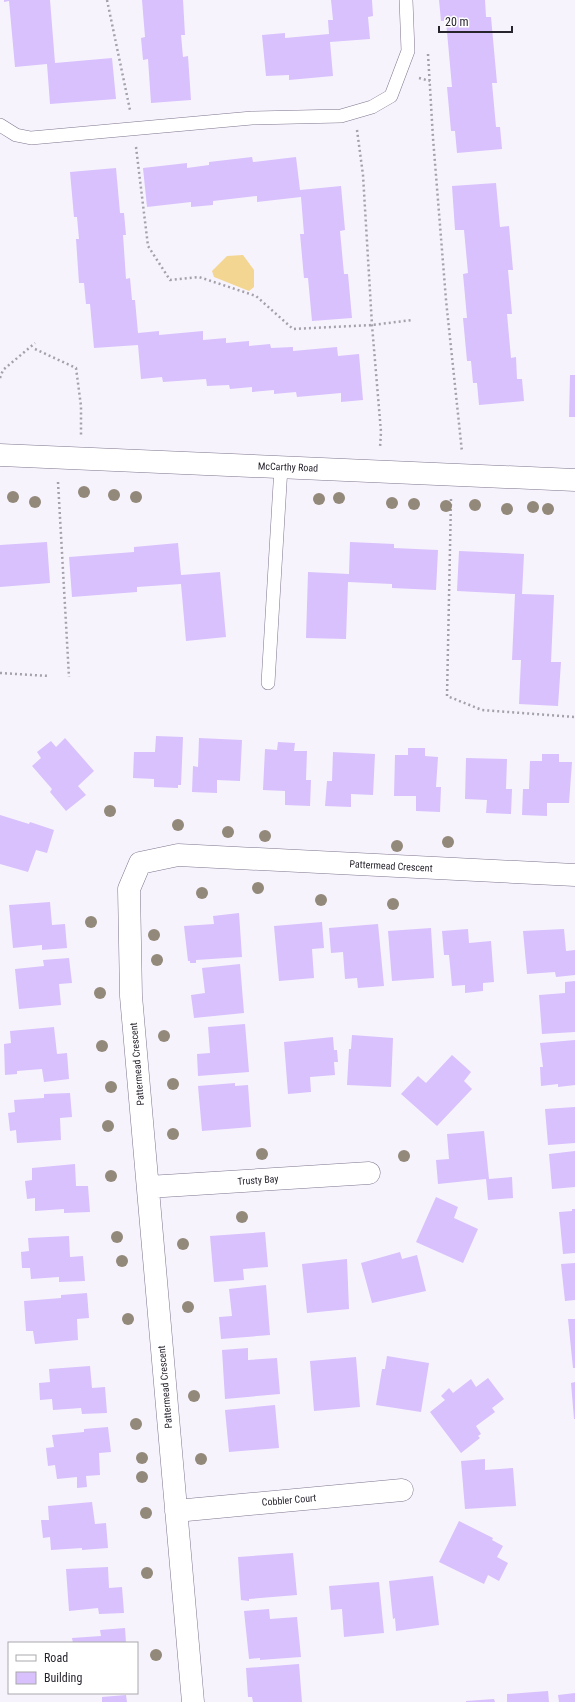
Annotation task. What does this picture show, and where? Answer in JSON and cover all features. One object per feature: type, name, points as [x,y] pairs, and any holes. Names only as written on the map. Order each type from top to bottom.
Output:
[{"type":"street","name":"McCarthy Road","points":[[0,455],[575,480]]},
{"type":"street","name":"Pattermead Crescent","points":[[193,1702],[131,996],[129,889],[140,863],[178,855],[575,875]]},
{"type":"street","name":"Trusty Bay","points":[[148,1187],[369,1173]]},
{"type":"street","name":"Cobbler Court","points":[[176,1511],[402,1490]]},
{"type":"lane","points":[[0,125],[16,135],[31,138],[252,118],[341,116],[372,107],[391,96],[408,51],[406,0]]},
{"type":"lane","points":[[268,683],[281,467]]},
{"type":"path","points":[[107,0],[134,129],[148,246],[170,280],[199,277],[256,296],[293,329],[372,325],[412,320]]},
{"type":"path","points":[[428,50],[433,138],[458,474],[446,696],[482,710],[575,717]]},
{"type":"path","points":[[355,112],[363,175],[372,325],[381,432],[379,471]]},
{"type":"path","points":[[0,378],[3,370],[34,343]]},
{"type":"path","points":[[35,349],[76,368],[81,406],[80,458]]},
{"type":"path","points":[[56,457],[69,677]]},
{"type":"path","points":[[0,673],[49,676]]},
{"type":"shaded area","points":[[243,255],[254,270],[254,287],[249,291],[214,277],[212,271],[227,256]]},
{"type":"building","points":[[4,0],[50,0],[55,63],[112,58],[116,99],[50,104],[47,64],[15,67],[9,1],[4,2]]},
{"type":"building","points":[[142,0],[183,0],[185,35],[181,35],[183,57],[188,56],[191,100],[151,103],[148,59],[143,60],[141,38],[145,37]]},
{"type":"building","points":[[331,0],[372,0],[373,16],[368,17],[370,39],[330,42],[333,76],[289,80],[289,75],[266,76],[262,35],[285,33],[285,38],[329,34],[328,20],[333,20]]},
{"type":"building","points":[[439,0],[485,0],[486,17],[491,17],[497,83],[492,83],[496,127],[500,127],[502,149],[457,153],[455,131],[451,131],[447,87],[452,87],[446,21],[441,21]]},
{"type":"building","points":[[252,157],[253,162],[296,157],[300,190],[341,186],[345,230],[340,231],[344,274],[348,274],[352,318],[312,321],[308,278],[304,278],[300,234],[304,234],[301,197],[257,202],[257,196],[213,201],[213,205],[191,207],[191,202],[147,207],[143,168],[187,163],[187,168],[209,165],[209,162]]},
{"type":"building","points":[[116,168],[120,213],[124,213],[126,235],[123,235],[126,279],[130,278],[132,300],[135,300],[138,333],[159,331],[159,335],[203,331],[203,340],[226,338],[226,343],[249,341],[249,346],[270,344],[271,348],[293,347],[293,351],[337,347],[338,356],[359,354],[363,400],[341,402],[341,393],[297,397],[296,392],[274,394],[274,390],[252,392],[252,387],[230,389],[229,385],[207,386],[206,379],[163,382],[162,377],[141,379],[138,345],[94,348],[90,304],[86,304],[84,283],[79,283],[76,239],[79,239],[77,217],[74,217],[70,172]]},
{"type":"building","points":[[496,183],[500,227],[509,226],[513,270],[508,270],[512,314],[507,314],[511,358],[516,357],[517,379],[522,379],[524,401],[479,405],[477,383],[473,383],[471,361],[467,361],[463,318],[467,318],[463,274],[468,273],[464,230],[455,230],[452,186]]},
{"type":"building","points":[[570,375],[575,375],[575,417],[569,417]]},
{"type":"building","points":[[47,542],[50,583],[0,587],[0,545]]},
{"type":"building","points":[[350,542],[394,544],[394,548],[438,550],[436,590],[392,588],[392,584],[348,582],[346,639],[306,638],[308,572],[349,574]]},
{"type":"building","points":[[178,543],[181,575],[220,572],[226,637],[186,641],[181,584],[137,587],[137,592],[72,597],[69,557],[134,552],[134,547]]},
{"type":"building","points":[[459,551],[524,554],[522,594],[554,595],[551,662],[561,662],[558,706],[519,704],[521,660],[512,660],[515,594],[457,591]]},
{"type":"building","points":[[156,736],[183,737],[181,785],[178,785],[178,788],[154,787],[154,779],[133,778],[134,752],[155,752]]},
{"type":"building","points":[[65,738],[94,771],[78,786],[86,795],[66,811],[50,792],[52,789],[32,766],[41,758],[37,752],[51,741],[56,747]]},
{"type":"building","points":[[199,738],[242,740],[240,781],[217,780],[217,793],[192,792],[193,766],[198,767]]},
{"type":"building","points":[[278,742],[295,743],[294,751],[307,751],[306,780],[311,780],[310,806],[285,805],[285,791],[263,790],[265,749],[277,750]]},
{"type":"building","points":[[408,748],[425,748],[425,756],[438,757],[436,787],[441,787],[440,812],[416,811],[416,796],[394,796],[395,755],[408,755]]},
{"type":"building","points":[[333,752],[375,754],[373,795],[351,794],[351,807],[325,806],[327,781],[332,781]]},
{"type":"building","points":[[542,754],[559,754],[559,762],[572,762],[569,803],[547,803],[547,816],[522,815],[523,789],[529,789],[530,761],[542,761]]},
{"type":"building","points":[[466,758],[507,759],[506,789],[512,789],[511,814],[486,813],[487,800],[465,799]]},
{"type":"building","points":[[0,815],[29,824],[30,822],[54,830],[47,853],[36,850],[28,872],[0,864]]},
{"type":"building","points":[[50,902],[52,925],[65,924],[67,948],[42,950],[42,945],[13,948],[9,905]]},
{"type":"building","points":[[239,913],[242,957],[196,960],[196,963],[190,963],[190,961],[188,961],[184,926],[214,924],[213,916]]},
{"type":"building","points":[[322,922],[324,948],[312,949],[314,978],[279,981],[274,926]]},
{"type":"building","points":[[378,924],[384,986],[358,988],[357,978],[345,979],[343,952],[331,953],[329,928]]},
{"type":"building","points":[[431,928],[434,978],[392,981],[388,931]]},
{"type":"building","points":[[468,929],[469,943],[491,941],[494,982],[483,983],[483,991],[465,993],[465,985],[452,986],[449,955],[444,955],[442,931]]},
{"type":"building","points":[[564,929],[566,951],[575,950],[575,975],[556,977],[555,972],[527,974],[523,931]]},
{"type":"building","points":[[69,958],[72,983],[59,984],[61,1005],[19,1009],[15,969],[44,966],[43,960]]},
{"type":"building","points":[[240,964],[244,1013],[194,1018],[191,995],[205,993],[202,968]]},
{"type":"building","points":[[575,981],[575,1032],[542,1034],[539,995],[565,993],[565,982]]},
{"type":"building","points":[[245,1024],[249,1072],[198,1076],[197,1054],[210,1053],[208,1027]]},
{"type":"building","points":[[54,1027],[57,1054],[67,1053],[69,1079],[44,1082],[42,1069],[17,1071],[17,1074],[5,1075],[4,1044],[11,1043],[10,1031]]},
{"type":"building","points":[[352,1035],[393,1038],[391,1087],[347,1085],[349,1049],[351,1049]]},
{"type":"building","points":[[333,1037],[334,1050],[337,1050],[338,1062],[334,1062],[335,1075],[310,1077],[311,1092],[288,1094],[284,1042]]},
{"type":"building","points":[[575,1040],[575,1085],[558,1087],[558,1084],[541,1086],[540,1067],[543,1067],[540,1043]]},
{"type":"building","points":[[452,1055],[471,1072],[464,1081],[472,1089],[437,1126],[401,1094],[418,1076],[426,1083]]},
{"type":"building","points":[[235,1083],[235,1086],[248,1085],[251,1127],[202,1131],[198,1086]]},
{"type":"building","points":[[70,1093],[72,1117],[60,1118],[61,1140],[17,1143],[16,1130],[10,1131],[8,1113],[15,1112],[14,1100],[44,1098],[44,1094]]},
{"type":"building","points":[[575,1107],[575,1143],[548,1145],[545,1109]]},
{"type":"building","points":[[484,1131],[489,1179],[512,1177],[513,1198],[488,1200],[486,1179],[438,1184],[436,1160],[449,1159],[447,1134]]},
{"type":"building","points":[[575,1151],[575,1187],[552,1189],[549,1154]]},
{"type":"building","points":[[75,1164],[76,1186],[88,1186],[90,1212],[64,1213],[64,1209],[35,1211],[35,1198],[27,1199],[25,1181],[32,1180],[32,1168]]},
{"type":"building","points":[[436,1197],[458,1207],[454,1218],[478,1229],[463,1263],[416,1242]]},
{"type":"building","points":[[572,1209],[575,1209],[575,1253],[563,1254],[559,1212],[572,1211]]},
{"type":"building","points":[[265,1232],[268,1267],[243,1269],[244,1280],[214,1282],[210,1236]]},
{"type":"building","points":[[69,1236],[70,1257],[83,1256],[85,1281],[59,1282],[59,1277],[31,1279],[30,1268],[22,1268],[21,1252],[29,1251],[28,1238]]},
{"type":"building","points":[[400,1252],[402,1259],[417,1255],[426,1291],[372,1303],[361,1263]]},
{"type":"building","points":[[347,1259],[349,1309],[307,1313],[302,1264]]},
{"type":"building","points":[[575,1263],[575,1300],[565,1301],[561,1264]]},
{"type":"building","points":[[266,1285],[270,1335],[221,1339],[219,1317],[232,1316],[229,1289]]},
{"type":"building","points":[[87,1293],[89,1318],[77,1319],[78,1340],[35,1344],[33,1331],[26,1331],[24,1301],[61,1298],[61,1295]]},
{"type":"building","points":[[568,1319],[575,1319],[575,1368],[573,1368]]},
{"type":"building","points":[[248,1348],[248,1360],[277,1358],[280,1394],[225,1399],[222,1350]]},
{"type":"building","points":[[387,1356],[429,1363],[421,1412],[376,1405],[382,1369],[385,1369]]},
{"type":"building","points":[[356,1357],[360,1407],[314,1411],[310,1361]]},
{"type":"building","points":[[90,1366],[92,1388],[105,1387],[107,1413],[82,1414],[81,1408],[53,1410],[52,1399],[40,1400],[39,1383],[50,1382],[49,1369]]},
{"type":"building","points":[[488,1378],[504,1399],[492,1408],[495,1412],[476,1426],[481,1434],[478,1436],[480,1438],[461,1453],[430,1412],[445,1400],[441,1396],[449,1388],[453,1393],[471,1379],[476,1387]]},
{"type":"building","points":[[575,1382],[575,1419],[574,1419],[571,1383]]},
{"type":"building","points":[[275,1405],[279,1448],[229,1452],[225,1410]]},
{"type":"building","points":[[108,1427],[111,1452],[99,1453],[100,1475],[86,1476],[87,1487],[77,1488],[77,1477],[57,1479],[55,1465],[48,1466],[46,1448],[54,1447],[52,1435],[84,1432],[84,1429]]},
{"type":"building","points":[[485,1459],[485,1470],[513,1468],[516,1506],[465,1509],[461,1461]]},
{"type":"building","points":[[92,1502],[95,1524],[106,1523],[108,1548],[51,1550],[50,1537],[43,1538],[41,1520],[49,1520],[48,1506]]},
{"type":"building","points":[[459,1521],[493,1538],[492,1540],[503,1546],[497,1557],[508,1563],[499,1581],[488,1575],[484,1584],[439,1562]]},
{"type":"building","points":[[293,1553],[297,1595],[249,1599],[249,1601],[241,1600],[238,1557]]},
{"type":"building","points":[[108,1567],[109,1588],[122,1587],[124,1613],[99,1614],[98,1608],[69,1611],[66,1569]]},
{"type":"building","points":[[433,1576],[439,1625],[396,1631],[395,1618],[393,1619],[389,1581]]},
{"type":"building","points":[[379,1582],[384,1633],[344,1637],[342,1609],[331,1610],[329,1586]]},
{"type":"building","points":[[269,1609],[270,1619],[297,1617],[301,1657],[260,1660],[260,1658],[249,1659],[244,1611]]},
{"type":"building","points":[[125,1628],[126,1642],[73,1642],[72,1638],[101,1636],[100,1630]]},
{"type":"building","points":[[299,1664],[302,1702],[253,1702],[252,1697],[248,1697],[246,1668]]},
{"type":"building","points":[[548,1691],[549,1702],[507,1702],[507,1694]]},
{"type":"building","points":[[575,1693],[575,1702],[559,1702],[558,1695]]},
{"type":"building","points":[[126,1695],[127,1702],[102,1702],[102,1697]]},
{"type":"building","points":[[494,1699],[495,1702],[466,1702],[466,1701]]}]
